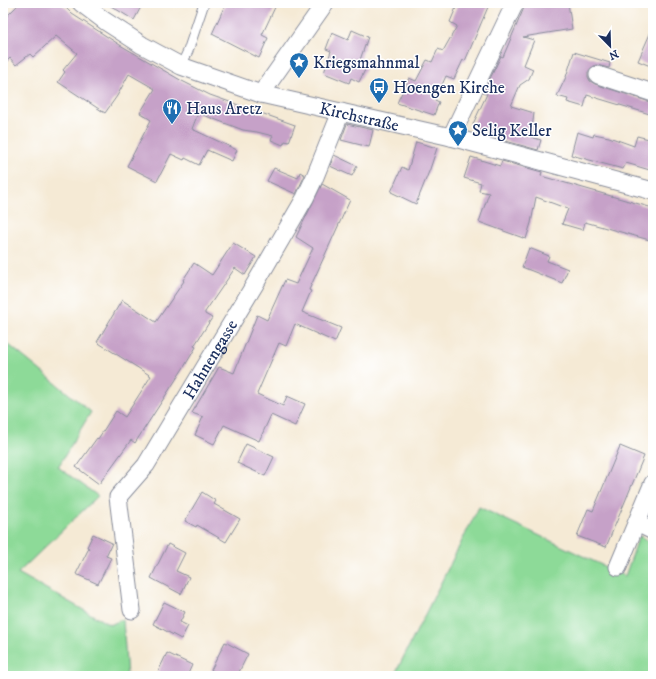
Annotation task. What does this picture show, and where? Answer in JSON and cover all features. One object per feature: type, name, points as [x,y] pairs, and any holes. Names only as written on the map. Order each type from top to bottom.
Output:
[{"type":"street","name":"Kirchstraße","points":[[81,3],[105,21],[142,45],[181,66],[261,94],[451,137],[653,191]]},
{"type":"street","points":[[261,94],[325,3]]},
{"type":"street","points":[[451,137],[515,3]]},
{"type":"street","points":[[598,75],[653,93]]},
{"type":"street","name":"Hahnengasse","points":[[132,610],[118,497],[146,465],[284,235],[314,179],[341,112]]},
{"type":"street","points":[[618,567],[653,483]]},
{"type":"street","points":[[637,523],[653,531]]},
{"type":"lane","points":[[181,66],[204,3]]},
{"type":"green space","points":[[3,340],[91,412],[58,467],[98,496],[18,573],[110,625],[123,619],[127,676],[3,676]]},
{"type":"green space","points":[[479,507],[625,576],[639,536],[653,543],[653,676],[394,676]]},
{"type":"building","points":[[20,3],[61,3],[72,14],[120,45],[182,81],[210,95],[295,125],[289,142],[285,141],[283,145],[271,140],[273,136],[243,130],[198,113],[192,129],[237,150],[232,161],[207,150],[199,165],[185,158],[184,160],[171,154],[157,181],[127,166],[151,120],[140,113],[155,89],[129,74],[117,96],[105,113],[58,82],[65,72],[63,70],[77,53],[56,36],[33,57],[30,54],[16,65],[10,58],[3,65],[3,20]]},
{"type":"building","points":[[106,3],[143,3],[134,20]]},
{"type":"building","points":[[226,3],[277,3],[262,35],[268,38],[259,58],[212,34]]},
{"type":"building","points":[[458,3],[478,3],[488,7],[465,61],[463,60],[454,79],[446,76],[435,100],[439,102],[434,115],[397,103],[409,78],[416,81],[427,60],[432,62],[438,49],[443,51],[457,26],[450,22]]},
{"type":"building","points":[[526,3],[568,3],[572,29],[523,37],[534,40],[524,65],[533,69],[529,79],[520,85],[511,106],[534,113],[531,137],[541,140],[538,150],[502,140],[500,136],[476,129],[473,124],[487,94],[483,93],[501,56],[503,57]]},
{"type":"building","points":[[653,27],[653,67],[638,61]]},
{"type":"building","points":[[352,30],[368,37],[360,60],[368,64],[359,82],[351,78],[349,83],[324,73],[331,51],[326,49],[332,33],[348,40]]},
{"type":"building","points":[[574,52],[610,63],[609,68],[596,65],[591,68],[588,72],[590,81],[653,103],[653,115],[587,95],[584,107],[567,102],[568,99],[557,96],[566,77]]},
{"type":"building","points":[[347,124],[373,130],[369,147],[341,140]]},
{"type":"building","points":[[577,132],[593,137],[594,134],[609,137],[634,146],[637,136],[653,140],[653,171],[626,163],[623,169],[571,155]]},
{"type":"building","points":[[416,142],[437,148],[416,204],[391,192],[402,167],[408,170]]},
{"type":"building","points":[[334,155],[357,166],[352,176],[330,166]]},
{"type":"building","points":[[471,157],[500,166],[502,161],[542,172],[541,176],[653,208],[653,241],[585,222],[583,230],[562,224],[568,209],[536,197],[526,239],[479,222],[489,193],[479,191],[481,183],[464,178]]},
{"type":"building","points":[[274,168],[298,178],[300,172],[305,175],[296,194],[267,181]]},
{"type":"building","points":[[322,184],[350,200],[309,290],[311,291],[302,312],[341,328],[335,342],[295,324],[286,346],[279,343],[257,394],[283,406],[287,396],[305,404],[295,426],[271,415],[259,441],[224,425],[214,444],[195,435],[203,417],[192,413],[219,367],[234,373],[257,315],[267,320],[285,280],[296,284],[313,248],[296,237]]},
{"type":"building","points":[[233,243],[256,257],[245,275],[235,268],[205,312],[205,314],[212,318],[194,346],[196,347],[184,367],[135,443],[131,440],[99,484],[76,467],[97,438],[98,439],[116,411],[125,417],[151,376],[97,342],[122,300],[156,322],[184,281],[183,280],[194,263],[212,275]]},
{"type":"building","points":[[529,248],[549,256],[547,261],[568,269],[562,283],[522,267]]},
{"type":"building","points":[[246,444],[274,457],[265,476],[237,463]]},
{"type":"building","points":[[620,446],[644,456],[606,547],[577,536],[588,509],[593,511]]},
{"type":"building","points":[[202,492],[216,501],[214,504],[240,519],[226,542],[197,525],[196,527],[185,521]]},
{"type":"building","points":[[93,534],[112,543],[106,556],[111,558],[98,584],[76,574],[89,548],[87,547]]},
{"type":"building","points":[[168,544],[185,553],[176,571],[189,577],[181,594],[151,578]]},
{"type":"building","points":[[164,602],[185,612],[180,622],[188,626],[181,639],[153,624]]},
{"type":"building","points":[[225,642],[248,654],[237,676],[223,676],[211,670]]},
{"type":"building","points":[[167,653],[192,665],[187,676],[156,676]]},
{"type":"place","name":"Kriegsmahnmal","points":[[299,79]]},
{"type":"place","name":"Hoengen Kirche","points":[[379,104]]},
{"type":"place","name":"Haus Aretz","points":[[172,125]]},
{"type":"place","name":"Selig Keller","points":[[458,147]]}]
